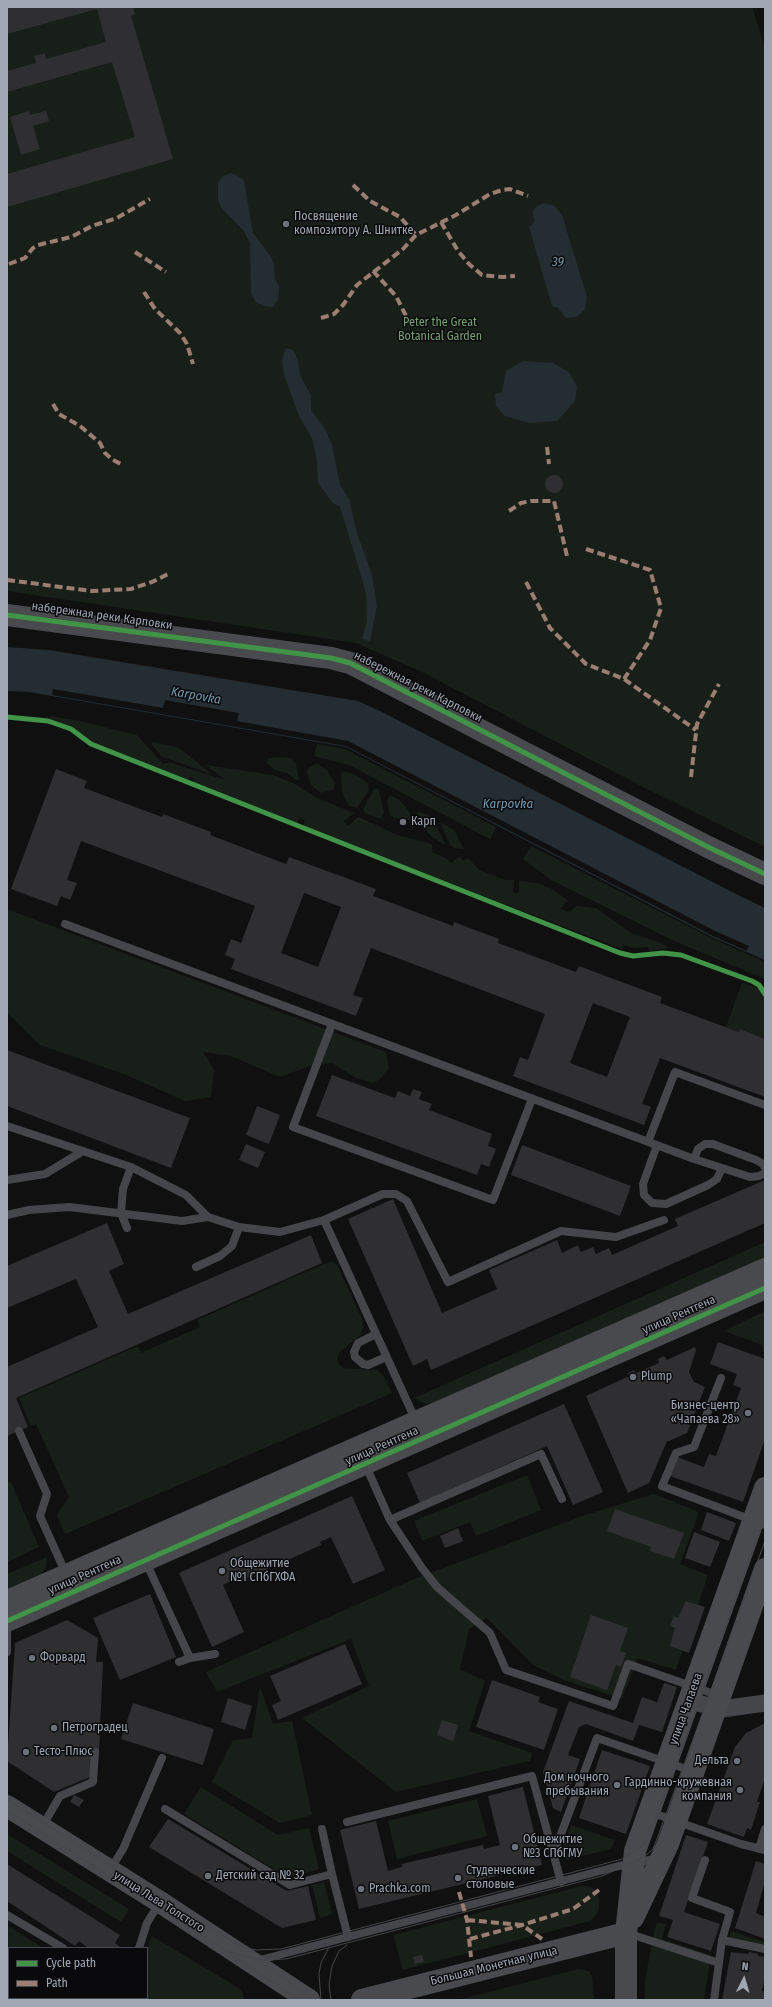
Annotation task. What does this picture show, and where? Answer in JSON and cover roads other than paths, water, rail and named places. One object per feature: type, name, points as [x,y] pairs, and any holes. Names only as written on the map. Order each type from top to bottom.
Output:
[{"type":"street","name":"набережная реки Карповки","points":[[7,615],[331,658],[350,663],[701,843],[765,874]]},
{"type":"street","name":"улица Рентгена","points":[[561,1368],[765,1269]]},
{"type":"street","name":"улица Рентгена","points":[[7,1621],[70,1583],[561,1368],[765,1288]]},
{"type":"street","name":"улица Чапаева","points":[[626,2000],[626,1933],[635,1851],[691,1694],[759,1523],[765,1488]]},
{"type":"street","name":"улица Чапаева","points":[[626,1933],[662,1858],[765,1569]]},
{"type":"street","name":"улица Рентгена","points":[[7,1601],[70,1583]]},
{"type":"street","points":[[691,1694],[718,1702],[729,1709],[765,1703]]},
{"type":"street","name":"улица Льва Толстого","points":[[7,1806],[160,1902],[309,2000]]},
{"type":"street","name":"Большая Монетная улица","points":[[362,2000],[626,1933]]},
{"type":"lane","points":[[65,924],[694,1159],[750,1177],[759,1176],[765,1173]]},
{"type":"lane","points":[[332,1024],[293,1127],[493,1200],[532,1099]]},
{"type":"lane","points":[[648,1142],[676,1072],[765,1105]]},
{"type":"lane","points":[[7,1126],[131,1167],[186,1195],[208,1217]]},
{"type":"lane","points":[[694,1159],[698,1149],[705,1144],[713,1144],[756,1160],[763,1164],[765,1168]]},
{"type":"lane","points":[[657,1145],[643,1184],[644,1195],[652,1203],[666,1204],[708,1185],[717,1179],[722,1168]]},
{"type":"lane","points":[[7,1180],[45,1174],[83,1151]]},
{"type":"lane","points":[[127,1228],[121,1214],[123,1188],[131,1167]]},
{"type":"lane","points":[[7,1215],[29,1210],[69,1207],[182,1221],[208,1217],[239,1227],[280,1232],[324,1220],[383,1194],[396,1194],[406,1200],[448,1282],[561,1231],[616,1237],[664,1220]]},
{"type":"lane","points":[[324,1220],[419,1430]]},
{"type":"lane","points":[[196,1267],[220,1256],[232,1246],[239,1227]]},
{"type":"lane","points":[[376,1334],[358,1343],[354,1352],[355,1357],[363,1364],[368,1365],[386,1357]]},
{"type":"lane","points":[[721,1378],[694,1447],[676,1453],[662,1486],[759,1523]]},
{"type":"lane","points":[[19,1431],[47,1494],[40,1516],[70,1583]]},
{"type":"lane","points":[[390,1520],[541,1454],[562,1499]]},
{"type":"lane","points":[[361,1456],[390,1520],[437,1587],[490,1633],[506,1670],[613,1706],[628,1664],[691,1694]]},
{"type":"lane","points":[[141,1552],[190,1658]]},
{"type":"lane","points":[[7,1626],[7,1652]]},
{"type":"lane","points":[[179,1662],[190,1658],[215,1654]]},
{"type":"lane","points":[[562,1882],[555,1850],[597,1738],[694,1771]]},
{"type":"lane","points":[[42,1828],[60,1796],[93,1782],[95,1752]]},
{"type":"lane","points":[[110,1870],[123,1849],[162,1758]]},
{"type":"lane","points":[[347,1822],[532,1776],[562,1882]]},
{"type":"lane","points":[[166,1808],[290,1885],[332,1874]]},
{"type":"lane","points":[[650,1812],[741,1844],[762,1849],[765,1829]]},
{"type":"lane","points":[[322,1829],[348,1937]]},
{"type":"lane","points":[[253,1962],[634,1863],[662,1858]]},
{"type":"lane","points":[[705,1860],[692,1898],[730,1912],[722,1940],[714,2000]]},
{"type":"lane","points":[[139,1947],[147,1922],[160,1902]]},
{"type":"lane","points":[[7,1915],[61,1947]]},
{"type":"lane","points":[[626,1933],[719,1963]]},
{"type":"lane","points":[[722,1940],[765,1949]]},
{"type":"water","points":[[231,173],[244,181],[253,233],[271,257],[274,264],[275,279],[279,286],[279,293],[277,301],[273,307],[264,306],[256,302],[251,294],[250,243],[243,230],[222,209],[218,201],[218,183],[223,176]]},
{"type":"water","name":"39","points":[[544,203],[555,206],[562,215],[587,297],[585,309],[577,317],[566,318],[558,308],[552,306],[529,227],[534,222],[533,211],[537,206]]},
{"type":"water","points":[[286,348],[293,350],[298,360],[300,375],[311,395],[311,410],[325,429],[332,445],[340,485],[349,499],[357,533],[372,575],[377,606],[370,641],[362,639],[367,621],[366,594],[363,582],[340,507],[333,503],[318,483],[317,461],[312,438],[299,416],[284,375],[282,359]]},
{"type":"water","points":[[523,361],[553,363],[569,372],[577,387],[575,401],[557,421],[529,423],[505,416],[496,406],[495,394],[502,392],[506,371]]},
{"type":"water","name":"Karpovka","points":[[7,647],[49,650],[358,701],[765,908],[765,960],[712,937],[346,747],[29,692],[7,691]]},
{"type":"tram line","points":[[237,1945],[255,1950],[281,1949],[622,1859],[643,1845],[649,1836],[676,1765],[765,1516]]},
{"type":"tram line","points":[[227,1951],[260,1960],[286,1959],[602,1876],[643,1858],[653,1849],[657,1839],[765,1541]]},
{"type":"tram line","points":[[7,1800],[241,1947]]},
{"type":"tram line","points":[[7,1811],[211,1941],[299,2000]]},
{"type":"tram line","points":[[331,2000],[329,1985],[332,1966],[339,1951],[347,1945]]},
{"type":"tram line","points":[[321,2000],[319,1974],[321,1963],[329,1947]]},
{"type":"tram line","points":[[259,1960],[314,2000]]},
{"type":"place","name":"Посвящение композитору А. Шнитке","points":[[286,224]]},
{"type":"place","name":"Карп","points":[[403,822]]},
{"type":"place","name":"Plump","points":[[633,1377]]},
{"type":"place","name":"Бизнес-центр «Чапаева 28»","points":[[748,1413]]},
{"type":"place","name":"Общежитие №1 СПбГХФА","points":[[222,1571]]},
{"type":"place","name":"Форвард","points":[[32,1658]]},
{"type":"place","name":"Петроградец","points":[[54,1728]]},
{"type":"place","name":"Тесто-Плюс","points":[[26,1752]]},
{"type":"place","name":"Дельта","points":[[737,1761]]},
{"type":"place","name":"Дом ночного пребывания","points":[[617,1785]]},
{"type":"place","name":"Гардинно-кружевная компания","points":[[740,1790]]},
{"type":"place","name":"Общежитие №3 СПбГМУ","points":[[515,1847]]},
{"type":"place","name":"Детский сад № 32","points":[[208,1876]]},
{"type":"place","name":"Студенческие столовые","points":[[458,1878]]},
{"type":"place","name":"Prachka.com","points":[[361,1889]]},
{"type":"park label","name":"Peter the Great Botanical Garden","points":[[440,330]]}]
